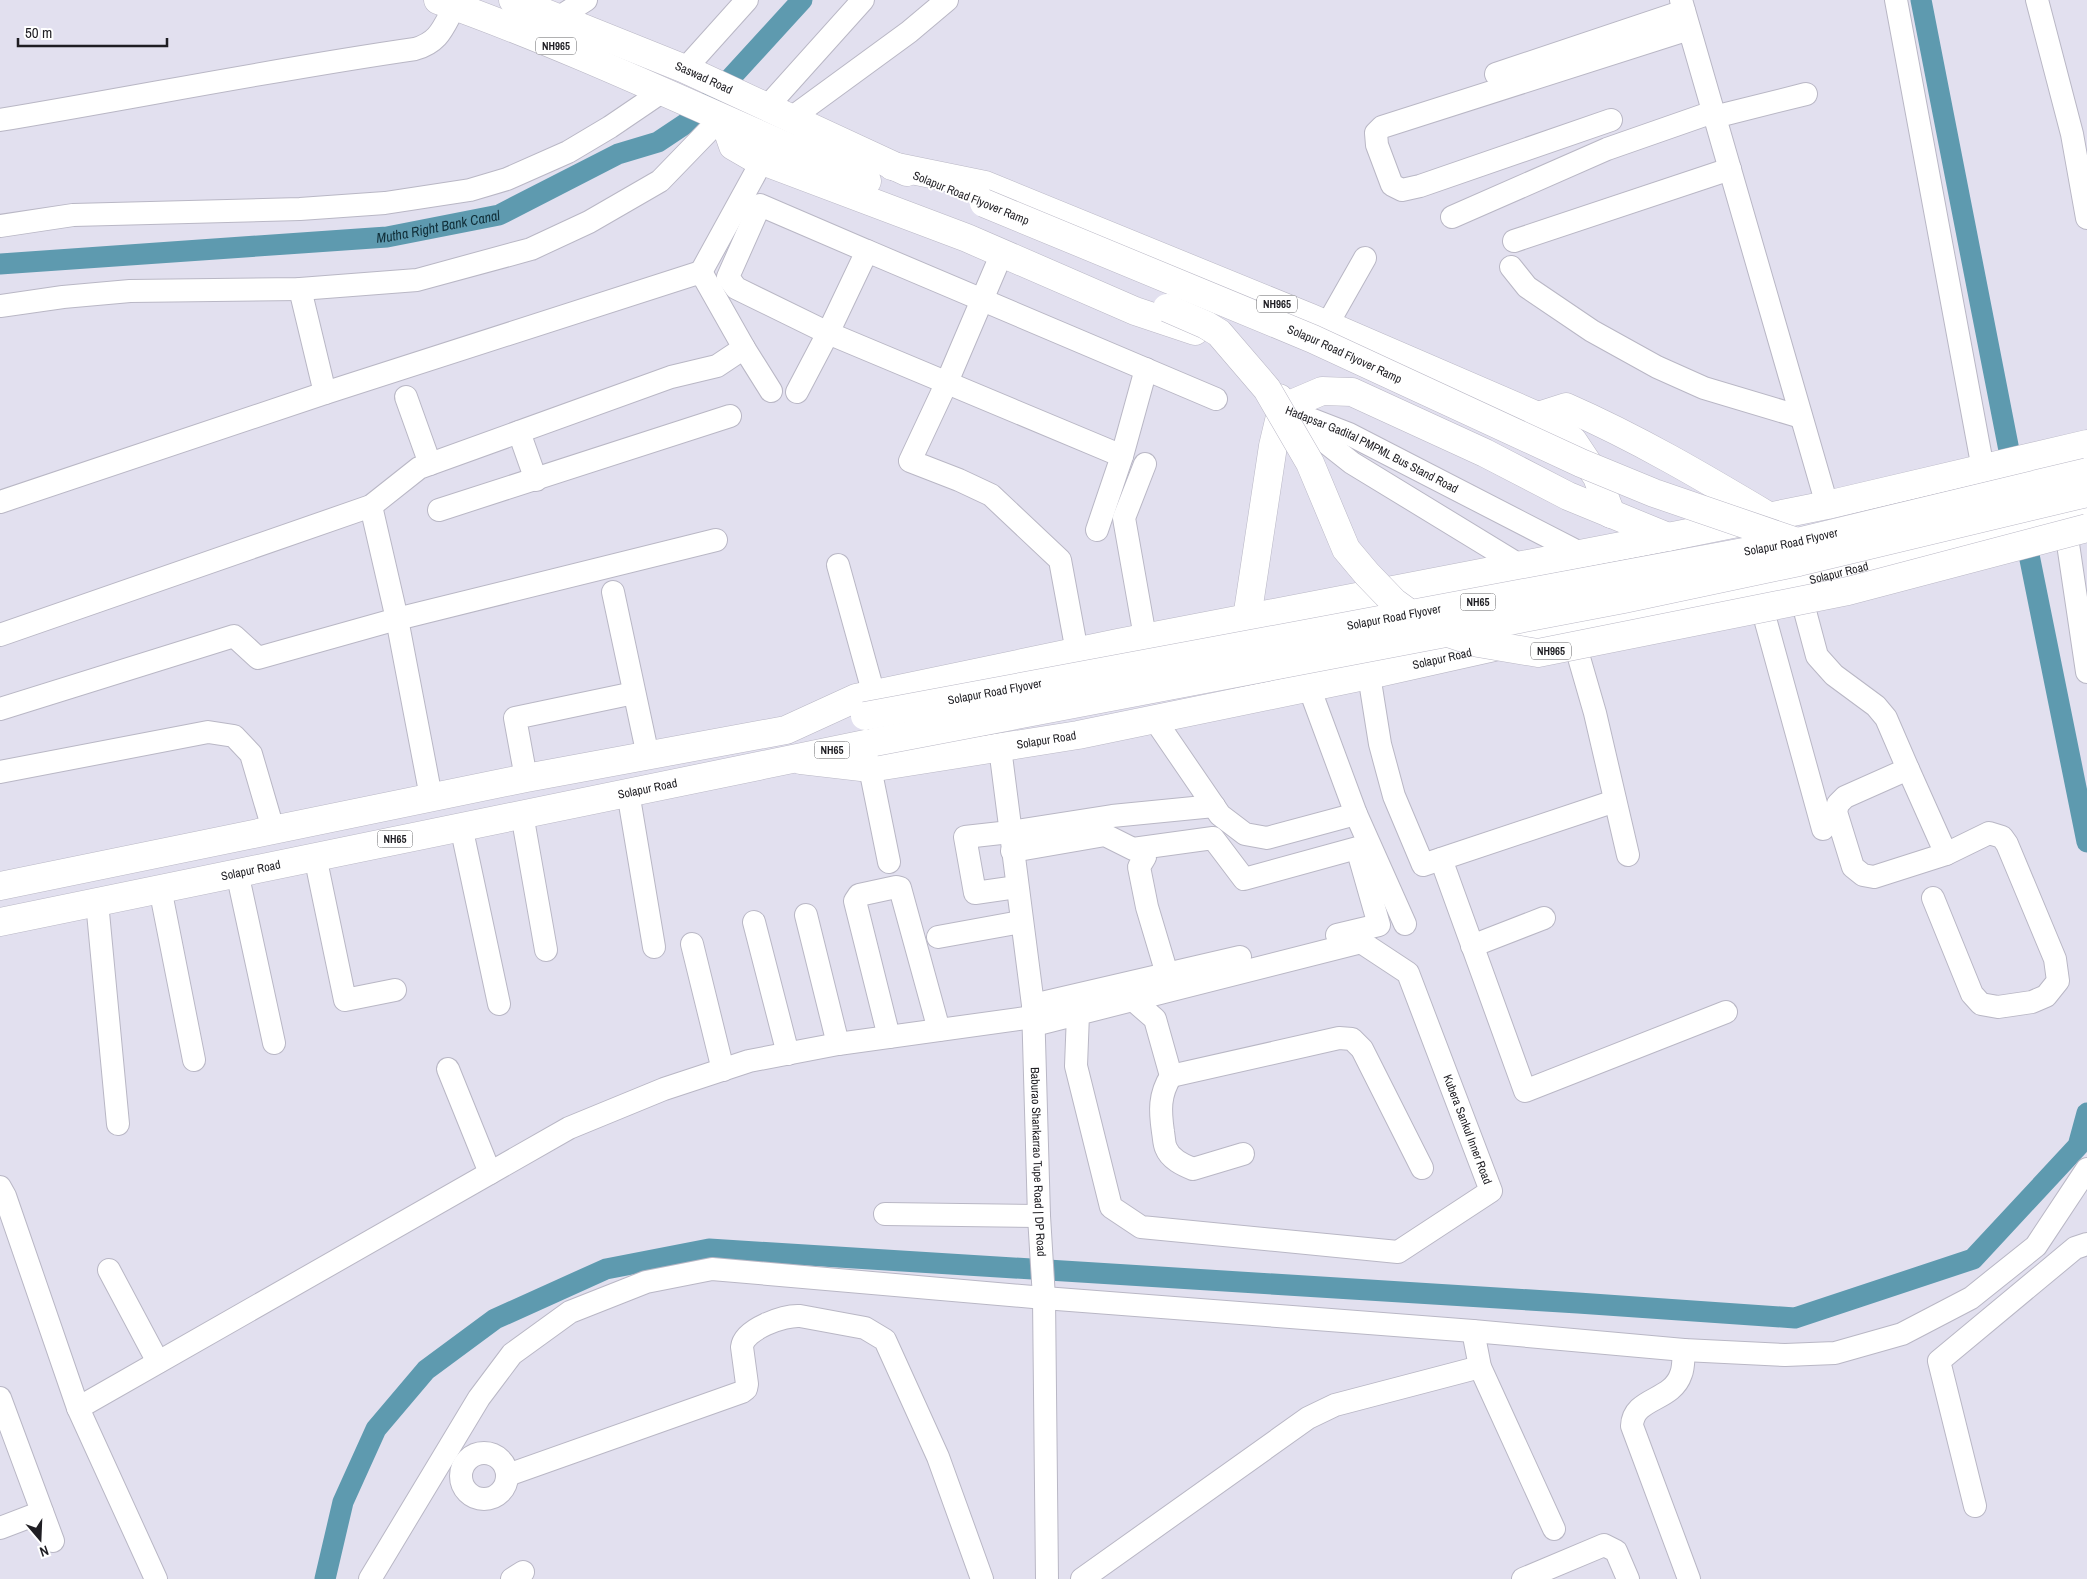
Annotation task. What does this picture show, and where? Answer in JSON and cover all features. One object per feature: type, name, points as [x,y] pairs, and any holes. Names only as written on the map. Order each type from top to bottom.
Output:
[{"type":"main road","name":"Saswad Road","points":[[513,0],[688,70],[892,166]]},
{"type":"main road","name":"NH965","points":[[446,3],[515,28],[721,118],[734,146],[742,153],[761,149],[1198,322],[1219,333],[1267,389],[1310,463],[1346,549],[1394,602],[1427,626],[1478,643],[1538,653],[1848,591],[2077,516]]},
{"type":"main road","name":"NH965","points":[[761,149],[1135,311],[1178,325],[1224,345],[1248,358],[1274,384],[1282,408]]},
{"type":"main road","name":"NH965","points":[[892,166],[985,185],[1327,325],[1538,416],[1573,441],[1597,477],[1611,514]]},
{"type":"main road","name":"Solapur Road Flyover Ramp","points":[[892,166],[1313,338],[1581,463],[1654,493],[1797,542]]},
{"type":"main road","points":[[1246,618],[1273,446],[1282,408],[1322,392],[1352,392],[1485,453],[1568,496],[1668,537]]},
{"type":"main road","points":[[1538,416],[1566,407],[1613,428],[1706,478],[1770,517]]},
{"type":"main road","points":[[870,705],[1077,652],[1827,506],[2087,444]]},
{"type":"main road","name":"Solapur Road Flyover","points":[[648,756],[786,730],[870,705],[1797,542],[2087,472]]},
{"type":"main road","name":"Solapur Road","points":[[0,922],[790,758],[870,768],[1000,748],[1155,720],[1571,630],[1758,593],[1996,534],[2077,516]]},
{"type":"main road","name":"Solapur Road Flyover","points":[[790,758],[1634,597],[1799,562],[2077,516]]},
{"type":"main road","points":[[1668,537],[1679,609]]},
{"type":"main road","name":"NH65","points":[[0,886],[431,797],[648,756]]},
{"type":"street","points":[[558,18],[586,0]]},
{"type":"street","points":[[688,70],[747,0]]},
{"type":"street","points":[[755,102],[863,0]]},
{"type":"street","points":[[790,119],[909,32],[947,0]]},
{"type":"street","points":[[1896,0],[1990,468]]},
{"type":"street","points":[[2037,0],[2072,134],[2087,218]]},
{"type":"street","points":[[0,120],[162,93],[302,66],[415,49],[427,45],[438,37],[446,3]]},
{"type":"street","points":[[1445,92],[1685,13]]},
{"type":"street","points":[[1685,13],[1827,506]]},
{"type":"street","points":[[1611,120],[1420,186],[1402,190],[1392,185],[1377,145],[1376,132],[1382,127],[1685,13]]},
{"type":"street","points":[[0,226],[73,215],[131,215],[189,211],[300,209],[385,203],[470,190],[507,179],[568,152],[668,94]]},
{"type":"street","points":[[1452,217],[1607,149],[1714,114],[1806,94]]},
{"type":"street","points":[[0,306],[63,297],[130,291],[300,289],[417,280],[531,249],[589,222],[660,181],[721,118]]},
{"type":"street","points":[[0,502],[325,393],[701,272],[761,149]]},
{"type":"street","points":[[1514,241],[1730,169]]},
{"type":"street","points":[[1122,456],[828,333],[736,288],[728,277],[760,206],[1216,399]]},
{"type":"street","points":[[797,392],[828,333],[867,250]]},
{"type":"street","points":[[1002,253],[947,382],[910,461],[991,494],[1060,560],[1077,652]]},
{"type":"street","points":[[1327,325],[1365,258]]},
{"type":"street","points":[[1511,267],[1527,286],[1535,292],[1592,331],[1657,367],[1704,388],[1801,417]]},
{"type":"street","points":[[701,272],[744,348],[771,390]]},
{"type":"street","points":[[300,289],[325,393]]},
{"type":"street","points":[[0,635],[371,506],[419,468],[671,377],[717,366],[744,348]]},
{"type":"street","points":[[1097,530],[1122,456],[1146,370]]},
{"type":"street","points":[[406,397],[430,464]]},
{"type":"street","name":"Hadapsar Gadital PMPML Bus Stand Road","points":[[1282,408],[1349,434],[1582,554]]},
{"type":"street","name":"Hadapsar Gadital PMPML Bus Stand Road","points":[[1282,408],[1352,463],[1521,566]]},
{"type":"street","points":[[439,510],[730,416]]},
{"type":"street","points":[[519,432],[536,480]]},
{"type":"street","points":[[2055,452],[2077,516],[2087,672]]},
{"type":"street","points":[[1145,464],[1124,518],[1145,638]]},
{"type":"street","points":[[371,506],[397,619],[431,797]]},
{"type":"street","points":[[0,709],[234,636],[258,658],[397,619],[716,540]]},
{"type":"street","points":[[838,565],[870,705]]},
{"type":"street","points":[[1798,584],[1817,656],[1834,675],[1876,706],[1886,718],[1946,854]]},
{"type":"street","points":[[613,592],[648,756]]},
{"type":"street","points":[[1758,593],[1823,829]]},
{"type":"street","points":[[1571,630],[1595,713],[1628,855]]},
{"type":"street","points":[[1369,675],[1380,744],[1394,796],[1423,865],[1615,801]]},
{"type":"street","points":[[1309,687],[1356,814],[1405,924]]},
{"type":"street","points":[[526,778],[515,718],[634,693]]},
{"type":"street","points":[[1155,720],[1220,815],[1245,834],[1268,838],[1356,814]]},
{"type":"street","points":[[0,772],[208,732],[234,736],[251,754],[273,829]]},
{"type":"street","name":"Baburao Shankarrao Tupe Road | DP Road","points":[[1000,748],[1033,1016],[1044,1291],[1047,1579]]},
{"type":"street","points":[[870,768],[889,862]]},
{"type":"street","points":[[1908,768],[1846,797],[1838,804],[1836,812],[1853,867],[1863,875],[1874,877],[1946,854],[1990,833],[2002,836],[2055,959],[2058,981],[2046,996],[2032,1002],[1998,1007],[1982,1004],[1972,994],[1933,898]]},
{"type":"street","points":[[628,792],[654,947]]},
{"type":"street","points":[[1011,842],[1112,816],[1214,806]]},
{"type":"street","points":[[522,814],[546,950]]},
{"type":"street","points":[[461,826],[499,1004]]},
{"type":"street","points":[[78,1408],[569,1128],[664,1089],[749,1061],[838,1044],[1033,1016],[1167,974],[1380,925],[1357,848],[1244,879],[1213,838],[1133,849],[1106,835],[1011,842],[966,837],[975,893],[1017,887]]},
{"type":"street","points":[[314,856],[344,1000],[395,990]]},
{"type":"street","points":[[1145,857],[1139,866],[1146,907],[1167,974]]},
{"type":"street","points":[[1441,859],[1525,1091],[1726,1012]]},
{"type":"street","points":[[237,872],[274,1043]]},
{"type":"street","points":[[889,1037],[855,900],[859,895],[896,887],[900,888],[939,1030]]},
{"type":"street","points":[[160,888],[194,1060]]},
{"type":"street","points":[[97,902],[118,1124]]},
{"type":"street","points":[[806,914],[838,1044]]},
{"type":"street","points":[[1472,946],[1544,918]]},
{"type":"street","points":[[754,922],[788,1054]]},
{"type":"street","points":[[938,937],[1021,922]]},
{"type":"street","name":"Kubera Sankul Inner Road","points":[[1033,1016],[1078,1014],[1361,942],[1408,973],[1491,1191],[1398,1252],[1141,1226],[1111,1207],[1076,1066],[1078,1014]]},
{"type":"street","points":[[692,944],[723,1070]]},
{"type":"street","points":[[1132,999],[1155,1019],[1172,1076]]},
{"type":"street","points":[[1243,1154],[1193,1169],[1175,1160],[1166,1149],[1161,1115],[1161,1098],[1164,1087],[1172,1076],[1339,1038],[1352,1039],[1362,1049],[1422,1168]]},
{"type":"street","points":[[448,1069],[490,1173]]},
{"type":"street","points":[[370,1579],[479,1398],[512,1354],[570,1312],[646,1282],[712,1269],[1044,1291],[1684,1350],[1785,1355],[1835,1353],[1902,1334],[1971,1298],[2036,1246],[2087,1169]]},
{"type":"street","points":[[0,1187],[5,1196],[78,1408],[156,1579]]},
{"type":"street","points":[[885,1214],[1040,1216]]},
{"type":"street","points":[[1975,1506],[1939,1361],[2075,1248],[2087,1244]]},
{"type":"street","points":[[109,1270],[158,1362]]},
{"type":"street","points":[[508,1475],[742,1392],[746,1389],[747,1384],[743,1341],[747,1336],[778,1319],[790,1315],[800,1316],[865,1328],[885,1340],[938,1457],[982,1579]]},
{"type":"street","points":[[1473,1331],[1480,1366],[1554,1529]]},
{"type":"street","points":[[1684,1350],[1682,1373],[1677,1382],[1668,1393],[1638,1408],[1632,1419],[1632,1426],[1689,1579]]},
{"type":"street","points":[[1082,1579],[1308,1418],[1335,1405],[1480,1366]]},
{"type":"street","points":[[0,1398],[53,1541]]},
{"type":"street","points":[[0,1528],[42,1512]]},
{"type":"street","points":[[1523,1579],[1604,1545],[1616,1551],[1628,1579]]},
{"type":"waterway","name":"Mutha Right Bank Canal","points":[[0,264],[387,237],[499,215],[618,154],[658,142],[694,118],[802,0]]},
{"type":"waterway","points":[[1921,0],[2014,476]]},
{"type":"waterway","points":[[2024,530],[2087,842]]},
{"type":"waterway","points":[[325,1579],[343,1502],[376,1429],[426,1370],[495,1319],[606,1269],[709,1249],[1795,1318],[1973,1259],[2078,1146],[2087,1113]]}]
